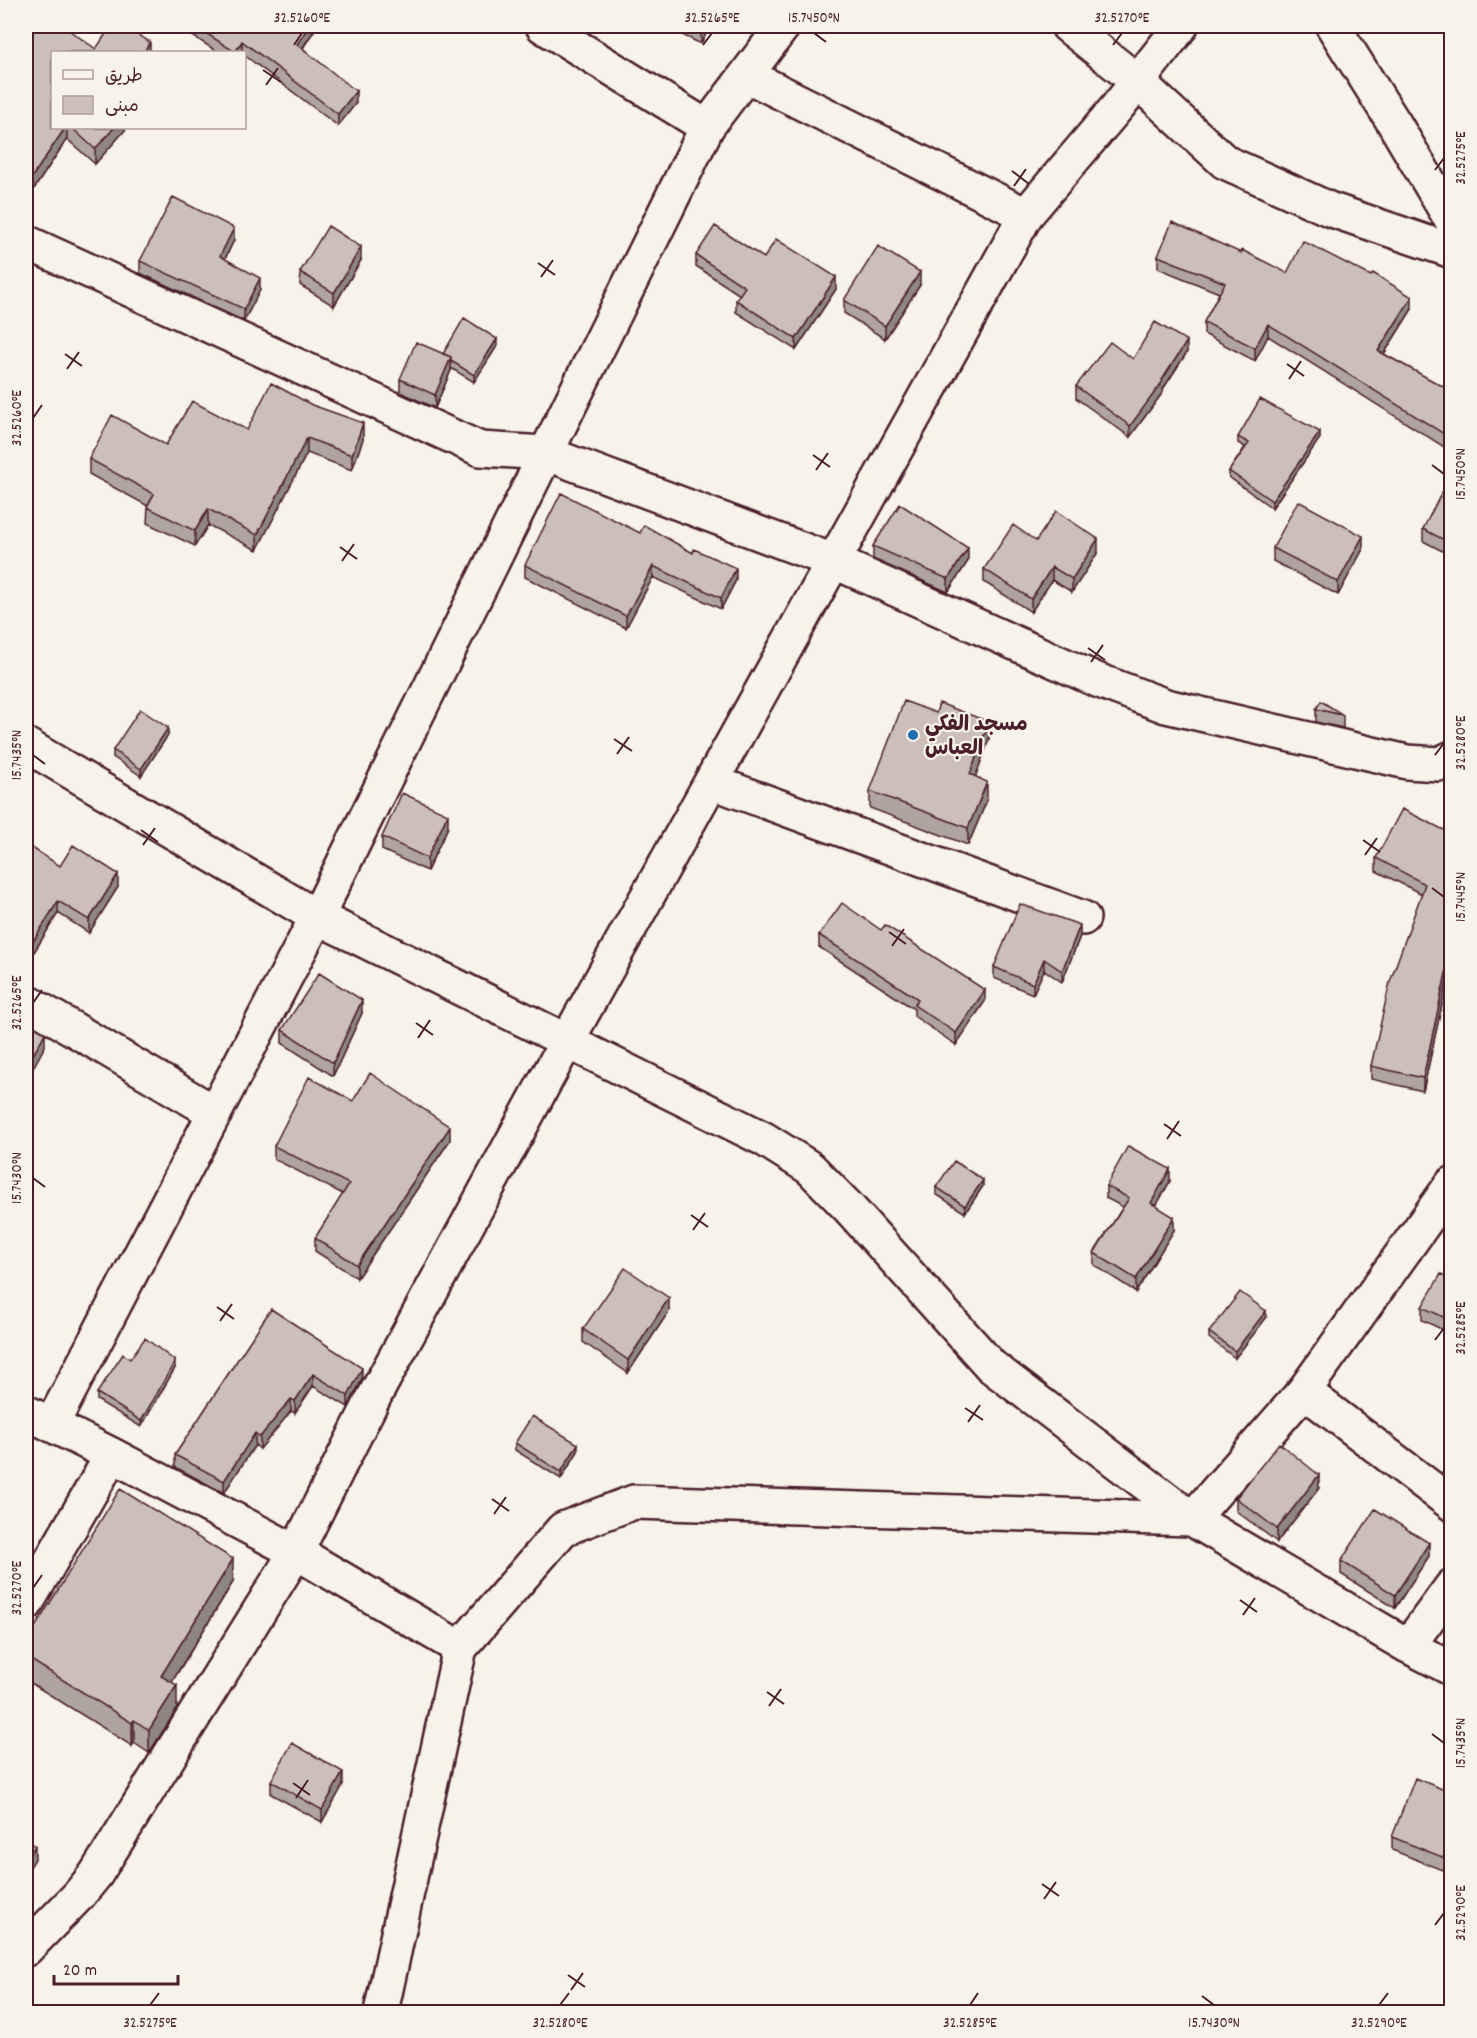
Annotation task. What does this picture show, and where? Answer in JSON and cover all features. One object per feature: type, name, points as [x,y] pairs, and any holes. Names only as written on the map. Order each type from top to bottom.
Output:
[{"type":"street","points":[[543,26],[707,127]]},
{"type":"street","points":[[460,1648],[296,1551],[39,1418],[215,1113],[317,916],[707,127],[783,26]]},
{"type":"street","points":[[1068,26],[1137,81],[1226,162],[1329,209],[1452,251]]},
{"type":"street","points":[[26,1949],[78,1896],[96,1874],[296,1551],[375,1395],[567,1041],[1026,215],[1181,26]]},
{"type":"street","points":[[1333,26],[1452,221]]},
{"type":"street","points":[[746,75],[1026,215]]},
{"type":"street","points":[[26,242],[480,449],[545,453],[833,561],[1097,680],[1166,706],[1407,762],[1439,764],[1452,759]]},
{"type":"street","points":[[26,745],[317,916],[764,1139],[810,1168],[991,1366],[1192,1519],[1408,1646],[1452,1669]]},
{"type":"street","points":[[712,782],[1083,918]]},
{"type":"street","points":[[26,1001],[215,1113]]},
{"type":"street","points":[[1192,1519],[1304,1391],[1452,1184]]},
{"type":"street","points":[[1304,1391],[1452,1504]]},
{"type":"street","points":[[26,1604],[111,1455]]},
{"type":"street","points":[[381,2013],[460,1648],[563,1530],[634,1502],[1192,1519]]},
{"type":"street","points":[[1408,1646],[1452,1586]]},
{"type":"building","points":[[26,26],[63,26],[96,49],[111,26],[123,26],[150,42],[145,51],[51,51],[51,129],[64,129],[28,183],[26,181]]},
{"type":"building","points":[[195,26],[309,26],[297,44],[356,91],[338,114],[242,41],[233,51]]},
{"type":"building","points":[[690,26],[704,26],[701,31]]},
{"type":"building","points":[[73,129],[113,129],[95,149]]},
{"type":"building","points":[[173,197],[234,228],[220,256],[260,278],[244,309],[140,261]]},
{"type":"building","points":[[1172,222],[1241,253],[1242,250],[1287,273],[1303,241],[1371,276],[1373,273],[1412,297],[1378,351],[1451,391],[1452,389],[1452,439],[1268,324],[1255,348],[1204,322],[1225,283],[1158,256]]},
{"type":"building","points":[[328,226],[361,247],[334,293],[300,272]]},
{"type":"building","points":[[715,226],[764,258],[776,239],[836,277],[796,339],[736,300],[745,287],[696,255]]},
{"type":"building","points":[[878,246],[920,272],[885,326],[844,300]]},
{"type":"building","points":[[464,318],[497,339],[474,375],[451,361],[451,357],[443,354]]},
{"type":"building","points":[[1155,322],[1187,341],[1163,381],[1130,426],[1076,386],[1110,342],[1133,359]]},
{"type":"building","points":[[416,342],[451,357],[435,395],[400,379]]},
{"type":"building","points":[[271,383],[312,405],[363,423],[352,455],[307,438],[257,535],[208,509],[195,531],[147,507],[154,494],[89,459],[112,415],[166,445],[192,401],[247,430]]},
{"type":"building","points":[[1260,399],[1320,432],[1272,501],[1229,471],[1249,443],[1238,437]]},
{"type":"building","points":[[1442,492],[1452,497],[1452,544],[1423,529]]},
{"type":"building","points":[[561,493],[640,533],[644,525],[693,553],[694,549],[736,568],[721,598],[653,566],[626,616],[525,565]]},
{"type":"building","points":[[1298,501],[1363,536],[1338,582],[1273,548]]},
{"type":"building","points":[[900,504],[968,548],[948,579],[873,546]]},
{"type":"building","points":[[1056,511],[1098,539],[1072,579],[1052,567],[1031,599],[984,569],[1013,525],[1036,541]]},
{"type":"building","points":[[904,701],[936,713],[939,703],[989,722],[970,774],[987,782],[968,828],[870,791]]},
{"type":"building","points":[[1321,701],[1343,715],[1316,709]]},
{"type":"building","points":[[140,709],[168,728],[141,769],[113,750]]},
{"type":"building","points":[[402,793],[448,814],[427,858],[382,837]]},
{"type":"building","points":[[1402,809],[1452,834],[1452,967],[1448,964],[1423,1078],[1371,1066],[1390,982],[1425,884],[1376,858]]},
{"type":"building","points":[[26,844],[60,866],[73,845],[118,874],[89,920],[58,901],[26,953]]},
{"type":"building","points":[[842,903],[881,930],[885,925],[985,990],[956,1033],[914,1005],[918,999],[819,935]]},
{"type":"building","points":[[1020,904],[1080,925],[1062,971],[1044,959],[1033,984],[994,967]]},
{"type":"building","points":[[319,973],[362,1000],[333,1063],[282,1030]]},
{"type":"building","points":[[26,1022],[45,1033],[26,1068]]},
{"type":"building","points":[[370,1073],[450,1127],[357,1265],[315,1238],[349,1184],[274,1146],[309,1077],[353,1101]]},
{"type":"building","points":[[1128,1146],[1170,1169],[1151,1203],[1174,1217],[1136,1279],[1094,1253],[1129,1198],[1106,1186]]},
{"type":"building","points":[[954,1161],[983,1180],[965,1206],[936,1187]]},
{"type":"building","points":[[625,1268],[669,1298],[628,1360],[583,1329]]},
{"type":"building","points":[[1441,1274],[1452,1280],[1452,1321],[1422,1307]]},
{"type":"building","points":[[1240,1292],[1266,1311],[1235,1351],[1209,1332]]},
{"type":"building","points":[[271,1309],[362,1368],[348,1396],[313,1374],[295,1401],[291,1399],[260,1437],[255,1433],[224,1481],[175,1455]]},
{"type":"building","points":[[145,1338],[175,1361],[141,1421],[97,1393],[123,1354],[130,1359]]},
{"type":"building","points":[[532,1416],[578,1444],[561,1472],[515,1443]]},
{"type":"building","points":[[1279,1443],[1319,1475],[1277,1529],[1236,1498]]},
{"type":"building","points":[[120,1489],[233,1559],[161,1676],[177,1685],[149,1730],[134,1720],[132,1723],[26,1657],[26,1642]]},
{"type":"building","points":[[1375,1509],[1429,1543],[1395,1595],[1341,1561]]},
{"type":"building","points":[[292,1743],[343,1772],[322,1810],[271,1781]]},
{"type":"building","points":[[1415,1778],[1452,1793],[1452,1861],[1392,1837]]},
{"type":"building","points":[[26,1840],[35,1846],[26,1860]]},
{"type":"place","name":"مسجد الفكي العباس","points":[[913,735]]}]
